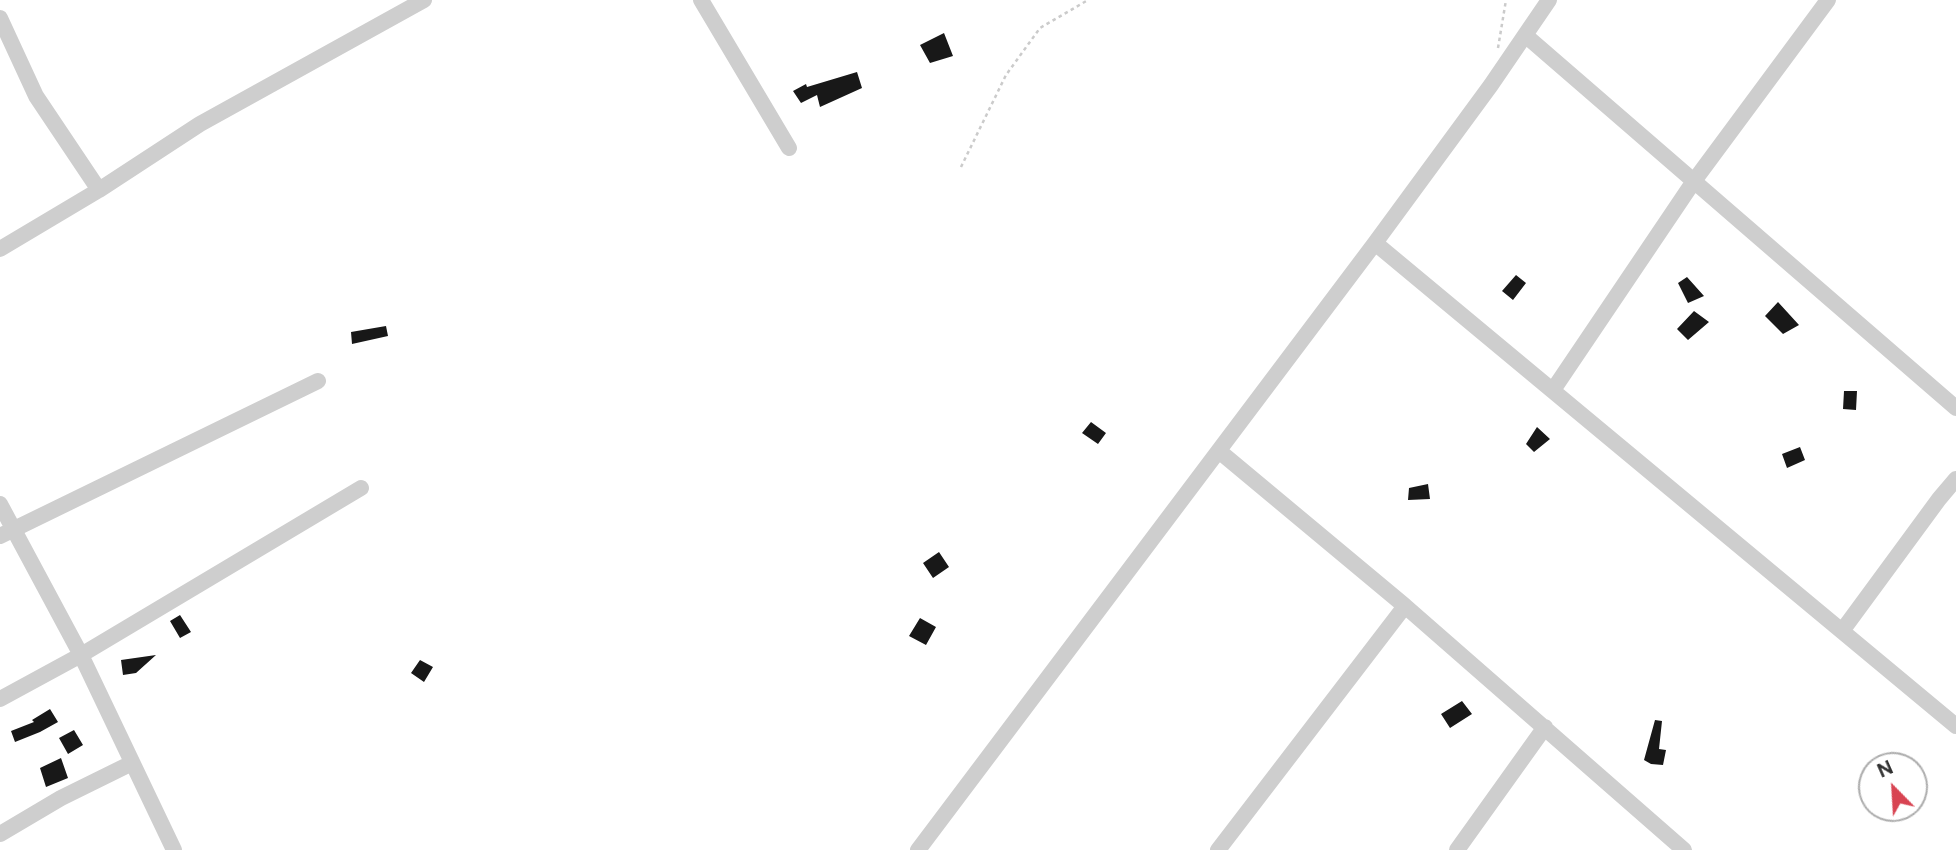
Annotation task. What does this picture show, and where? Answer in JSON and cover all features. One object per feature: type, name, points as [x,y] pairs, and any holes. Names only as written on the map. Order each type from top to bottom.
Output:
[{"type":"street","points":[[0,250],[200,124],[424,0]]},
{"type":"street","points":[[701,0],[789,148]]},
{"type":"street","points":[[918,850],[1375,243],[1491,85],[1549,0]]},
{"type":"street","points":[[1553,390],[1694,181],[1828,0]]},
{"type":"street","points":[[0,18],[36,96],[99,190]]},
{"type":"street","points":[[1525,35],[1956,408]]},
{"type":"street","points":[[1375,243],[1956,726]]},
{"type":"street","points":[[7,532],[318,382]]},
{"type":"street","points":[[1219,451],[1405,606],[1684,850]]},
{"type":"street","points":[[1842,631],[1956,479]]},
{"type":"street","points":[[0,699],[81,655],[361,488]]},
{"type":"street","points":[[0,505],[7,532],[81,655],[174,850]]},
{"type":"street","points":[[1218,850],[1405,606]]},
{"type":"street","points":[[1457,850],[1545,727]]},
{"type":"street","points":[[0,834],[61,798],[132,763]]},
{"type":"path","points":[[961,167],[1006,75],[1040,27],[1088,0]]},
{"type":"path","points":[[1498,48],[1506,0]]},
{"type":"building","points":[[944,33],[953,56],[930,63],[920,45]]},
{"type":"building","points":[[857,72],[862,88],[820,107],[817,95],[801,103],[793,91],[806,84],[807,87]]},
{"type":"building","points":[[1516,275],[1526,283],[1513,300],[1502,291]]},
{"type":"building","points":[[1687,277],[1704,296],[1688,303],[1678,283]]},
{"type":"building","points":[[1778,302],[1799,325],[1783,334],[1765,316]]},
{"type":"building","points":[[1694,311],[1709,322],[1688,340],[1677,329]]},
{"type":"building","points":[[386,326],[388,336],[352,344],[351,332]]},
{"type":"building","points":[[1844,391],[1857,391],[1856,410],[1843,409]]},
{"type":"building","points":[[1091,422],[1106,433],[1098,444],[1082,433]]},
{"type":"building","points":[[1537,427],[1550,439],[1534,452],[1526,444]]},
{"type":"building","points":[[1800,447],[1805,460],[1787,468],[1782,454]]},
{"type":"building","points":[[1428,484],[1430,499],[1408,500],[1409,488]]},
{"type":"building","points":[[939,552],[949,567],[933,578],[923,563]]},
{"type":"building","points":[[180,615],[191,632],[180,638],[170,621]]},
{"type":"building","points":[[920,618],[936,627],[926,645],[909,636]]},
{"type":"building","points":[[156,655],[136,673],[123,675],[121,660]]},
{"type":"building","points":[[420,660],[433,667],[424,682],[411,673]]},
{"type":"building","points":[[1462,701],[1472,714],[1450,728],[1441,714]]},
{"type":"building","points":[[50,709],[58,722],[15,742],[11,731],[34,722],[32,720]]},
{"type":"building","points":[[1655,720],[1662,721],[1659,749],[1666,750],[1663,765],[1644,760]]},
{"type":"building","points":[[74,730],[83,745],[68,754],[59,738]]},
{"type":"building","points":[[61,758],[68,778],[46,787],[40,768]]}]
